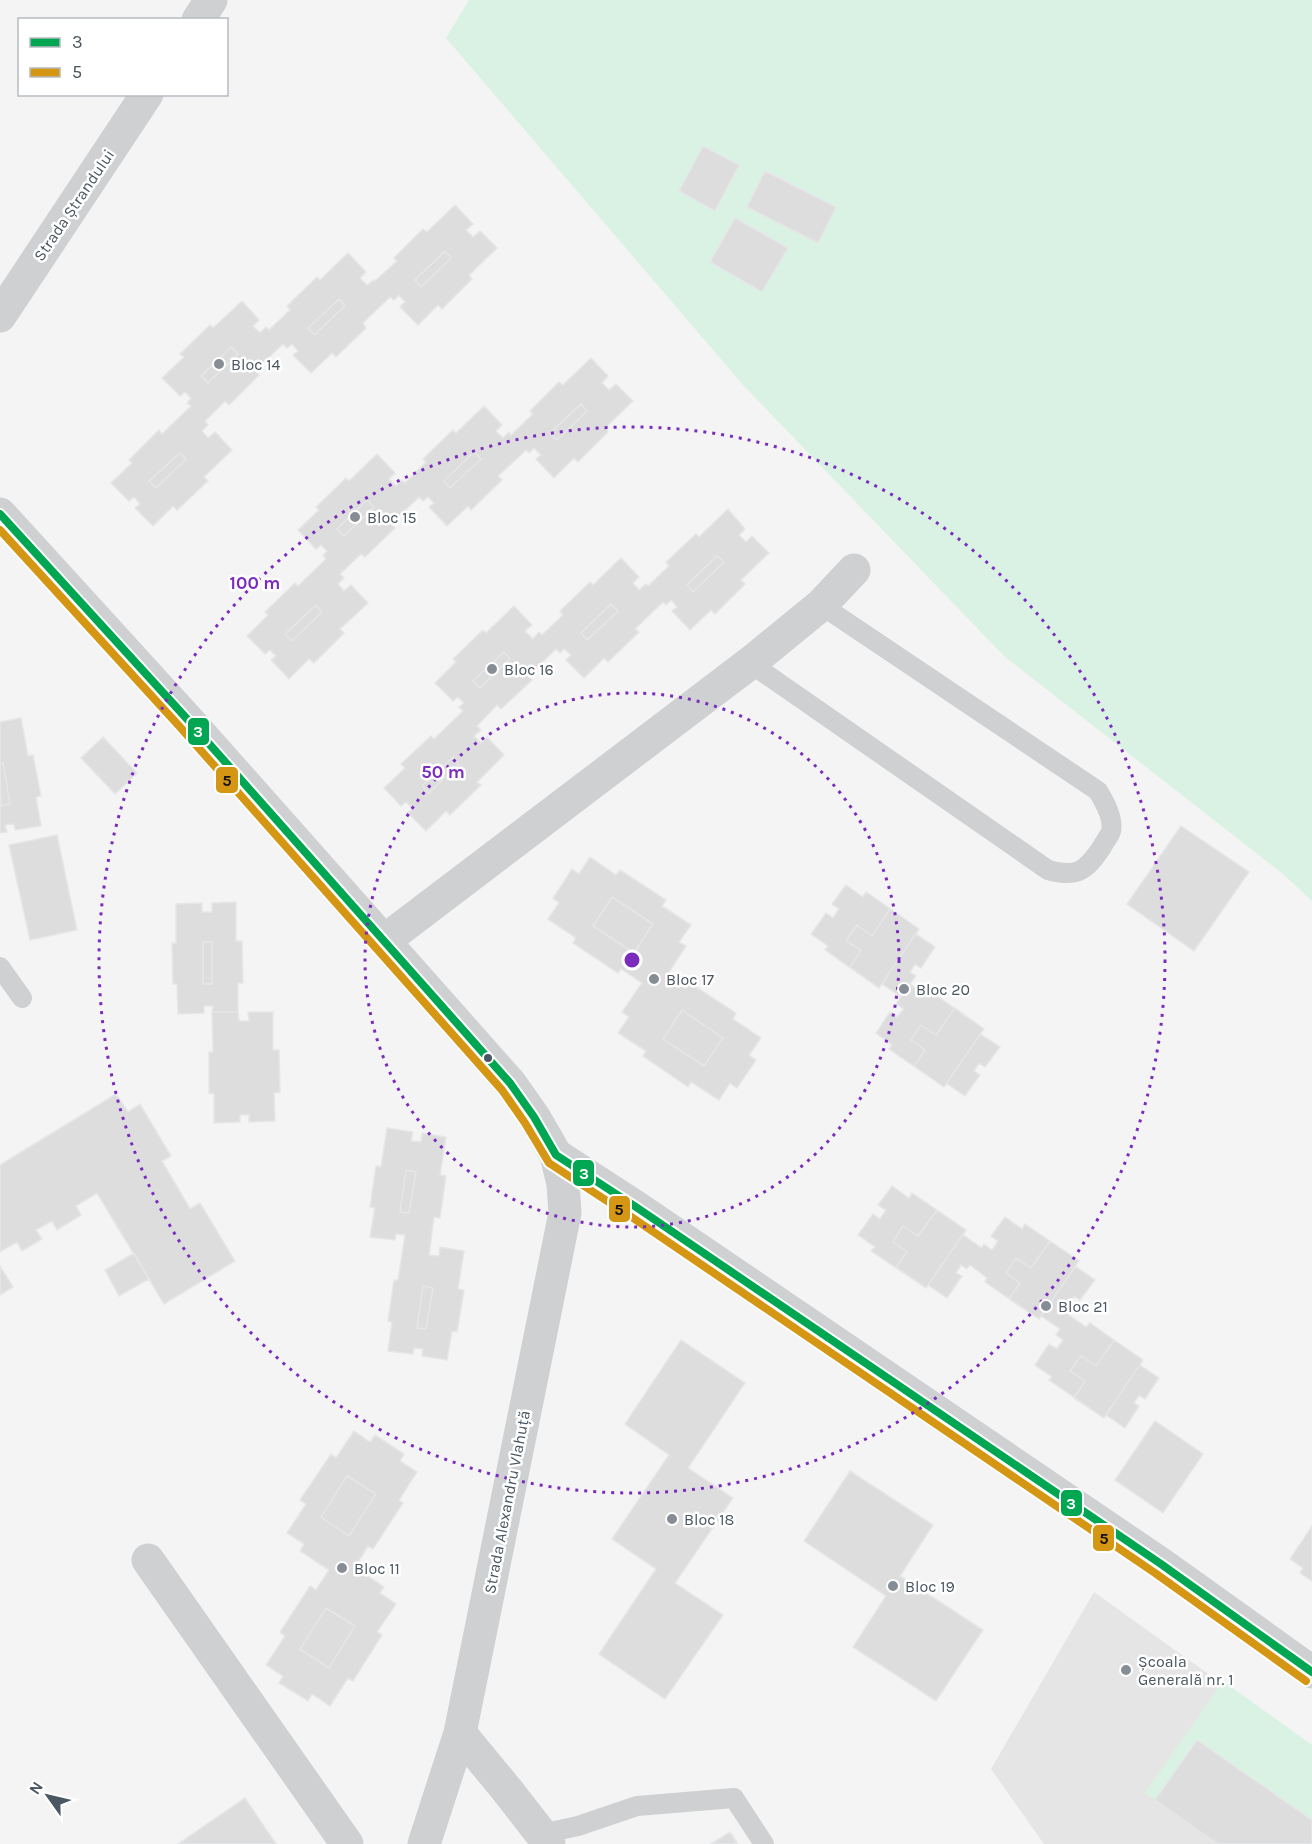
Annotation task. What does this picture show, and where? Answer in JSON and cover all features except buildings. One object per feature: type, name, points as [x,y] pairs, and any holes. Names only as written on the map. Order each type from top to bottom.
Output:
[{"type":"street","points":[[199,18],[211,0]]},
{"type":"street","name":"Strada Ștrandului","points":[[0,316],[146,96]]},
{"type":"street","points":[[0,514],[188,720],[510,1083],[534,1117],[556,1155],[1161,1564],[1312,1672]]},
{"type":"street","points":[[384,941],[750,663],[821,605],[854,570]]},
{"type":"street","name":"Strada Alexandru Vlahuță","points":[[424,1844],[460,1733],[565,1213],[563,1184],[556,1155]]},
{"type":"street","points":[[148,1560],[347,1844]]},
{"type":"street","points":[[460,1733],[545,1839]]},
{"type":"lane","points":[[750,663],[1048,870],[1064,874],[1083,871],[1094,859],[1112,831],[1108,809],[1098,791],[821,605]]},
{"type":"lane","points":[[0,968],[22,998]]},
{"type":"lane","points":[[545,1839],[638,1806],[734,1798],[764,1844]]},
{"type":"shaded area","name":"Școala Generală nr. 1","points":[[1094,1592],[1312,1748],[1312,1844],[1044,1844],[991,1769]]},
{"type":"green space","points":[[469,0],[1312,0],[1312,901],[1283,874],[1004,656],[743,385],[446,38]]},
{"type":"green space","points":[[1223,1681],[1312,1745],[1312,1820],[1197,1740],[1155,1800],[1145,1793]]},
{"type":"transit line","name":"3","points":[[0,514],[188,720],[510,1083],[534,1117],[556,1155],[1161,1564],[1312,1672]]},
{"type":"transit line","name":"5","points":[[0,530],[180,727],[502,1090],[549,1163],[1155,1573],[1306,1681]]},
{"type":"place","name":"Bloc 14","points":[[219,364]]},
{"type":"place","name":"Bloc 15","points":[[355,517]]},
{"type":"place","name":"Bloc 16","points":[[492,669]]},
{"type":"place","name":"Bloc 17","points":[[654,979]]},
{"type":"place","name":"Bloc 20","points":[[904,989]]},
{"type":"place","name":"Bloc 21","points":[[1046,1306]]},
{"type":"place","name":"Bloc 18","points":[[672,1519]]},
{"type":"place","name":"Bloc 11","points":[[342,1568]]},
{"type":"place","name":"Bloc 19","points":[[893,1586]]},
{"type":"place","name":"Școala Generală nr. 1","points":[[1126,1670]]}]
